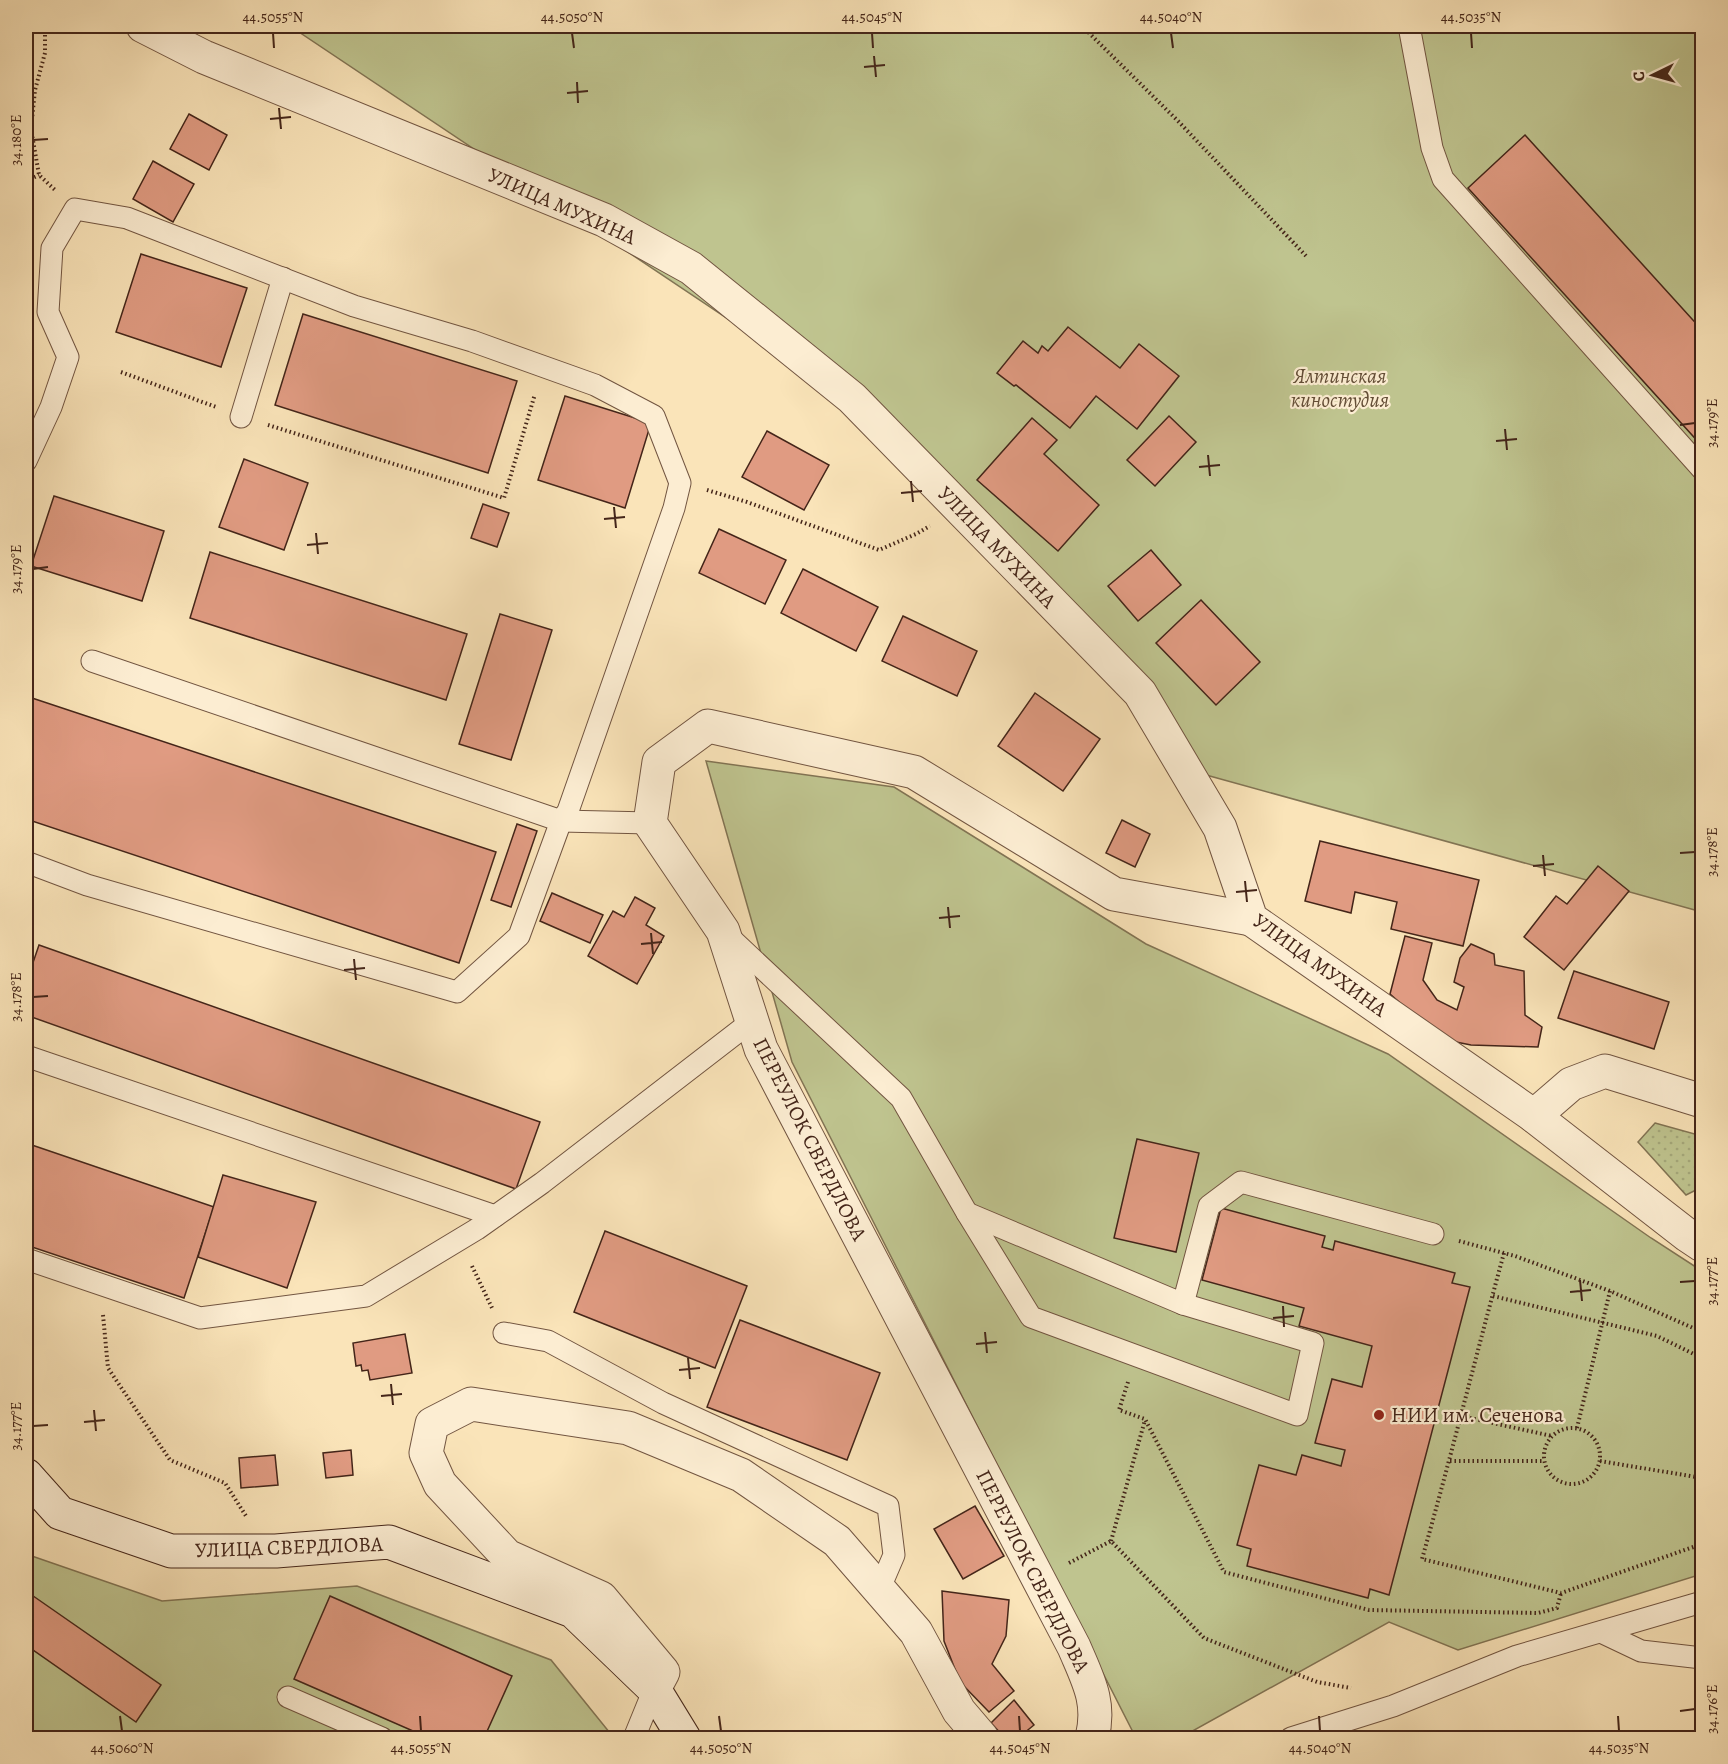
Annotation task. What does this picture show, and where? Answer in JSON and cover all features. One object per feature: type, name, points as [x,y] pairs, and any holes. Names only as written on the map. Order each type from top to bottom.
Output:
[{"type":"street","name":"УЛИЦА МУХИНА","points":[[142,26],[204,57],[604,219],[691,268],[852,398],[1140,693],[1220,828],[1251,919],[1534,1116],[1702,1245]]},
{"type":"street","points":[[650,822],[659,762],[708,726],[914,772],[1114,894],[1251,919]]},
{"type":"street","name":"ПЕРЕУЛОК СВЕРДЛОВА","points":[[650,822],[723,931],[761,1049],[1074,1647],[1094,1694],[1095,1726],[1092,1738]]},
{"type":"street","points":[[1534,1116],[1570,1084],[1605,1071],[1702,1101]]},
{"type":"street","points":[[654,1689],[663,1672],[601,1598],[507,1556],[440,1484],[426,1453],[432,1424],[471,1404],[628,1428],[741,1475],[837,1541],[916,1632],[959,1711],[982,1738]]},
{"type":"street","name":"УЛИЦА СВЕРДЛОВА","points":[[26,1475],[60,1513],[171,1551],[276,1551],[389,1542],[573,1611],[654,1689],[684,1738]]},
{"type":"lane","points":[[1408,26],[1432,148],[1443,179],[1702,469]]},
{"type":"lane","points":[[26,461],[51,407],[68,357],[48,312],[52,248],[75,209],[127,218],[354,306],[472,341],[595,385],[654,416],[680,483],[674,508],[568,811],[561,821],[519,936],[457,992],[87,885],[26,862]]},
{"type":"lane","points":[[241,417],[283,278]]},
{"type":"lane","points":[[92,661],[561,821],[650,822]]},
{"type":"lane","points":[[723,931],[901,1098],[967,1213],[1031,1317],[1297,1415],[1313,1343],[1183,1304],[967,1213]]},
{"type":"lane","points":[[26,1259],[200,1318],[366,1296],[459,1240],[542,1184],[752,1021]]},
{"type":"lane","points":[[26,1056],[495,1216]]},
{"type":"lane","points":[[1183,1304],[1209,1206],[1241,1182],[1433,1234]]},
{"type":"lane","points":[[504,1333],[548,1341],[663,1403],[888,1506],[894,1555],[879,1590]]},
{"type":"lane","points":[[1291,1738],[1393,1706],[1517,1656],[1702,1602]]},
{"type":"lane","points":[[1601,1632],[1641,1651],[1702,1658]]},
{"type":"lane","points":[[634,1738],[654,1689]]},
{"type":"lane","points":[[288,1697],[382,1738]]},
{"type":"path","points":[[45,26],[45,53],[35,90],[31,129],[39,175],[75,209]]},
{"type":"path","points":[[1082,26],[1178,121],[1308,258]]},
{"type":"path","points":[[26,181],[39,175]]},
{"type":"path","points":[[121,372],[241,417],[504,498],[543,366]]},
{"type":"path","points":[[680,483],[747,501],[879,550],[916,534],[959,508]]},
{"type":"path","points":[[1433,1234],[1504,1253],[1610,1291],[1702,1332]]},
{"type":"path","points":[[459,1240],[504,1333]]},
{"type":"path","points":[[1504,1253],[1422,1559],[1561,1593],[1702,1544]]},
{"type":"path","points":[[99,1285],[108,1368],[170,1460],[225,1483],[249,1520]]},
{"type":"path","points":[[1577,1428],[1610,1291]]},
{"type":"path","points":[[1493,1296],[1657,1336],[1702,1358]]},
{"type":"path","points":[[1138,1356],[1119,1410],[1145,1419],[1224,1572],[1369,1610],[1538,1613],[1557,1608],[1561,1593]]},
{"type":"path","points":[[1461,1416],[1552,1436]]},
{"type":"path","points":[[1039,1579],[1111,1541],[1145,1419]]},
{"type":"path","points":[[1568,1428],[1577,1428],[1585,1431],[1598,1443],[1600,1461],[1591,1478],[1582,1483],[1563,1483],[1548,1471],[1544,1461],[1544,1452],[1552,1436],[1568,1428]]},
{"type":"path","points":[[1450,1461],[1544,1461]]},
{"type":"path","points":[[1600,1461],[1702,1478]]},
{"type":"path","points":[[1111,1541],[1204,1638],[1317,1682],[1360,1689]]},
{"type":"green space","name":"Ялтинская киностудия","points":[[290,26],[1702,26],[1702,912],[1199,773],[888,426]]},
{"type":"green space","points":[[706,761],[894,787],[1146,944],[1388,1054],[1651,1238],[1702,1271],[1702,1574],[1458,1650],[1389,1622],[1180,1738],[1136,1738],[792,1062]]},
{"type":"green space","points":[[1655,1123],[1702,1136],[1702,1187],[1686,1195],[1638,1142]]},
{"type":"green space","points":[[26,1554],[162,1601],[357,1586],[551,1660],[614,1738],[26,1738]]},
{"type":"building","points":[[189,114],[227,135],[209,170],[170,149]]},
{"type":"building","points":[[1525,135],[1702,330],[1702,446],[1468,188]]},
{"type":"building","points":[[153,161],[194,184],[173,222],[133,199]]},
{"type":"building","points":[[141,254],[247,288],[221,367],[116,332]]},
{"type":"building","points":[[303,314],[517,381],[488,473],[275,405]]},
{"type":"building","points":[[1068,327],[1120,368],[1139,344],[1179,376],[1137,429],[1096,396],[1070,428],[1016,385],[1014,386],[997,373],[1023,341],[1038,353],[1042,346],[1048,351]]},
{"type":"building","points":[[565,396],[651,423],[625,508],[538,480]]},
{"type":"building","points":[[1169,416],[1196,442],[1155,486],[1127,460]]},
{"type":"building","points":[[1032,418],[1057,440],[1044,454],[1099,505],[1058,551],[977,480]]},
{"type":"building","points":[[767,431],[829,465],[804,510],[742,477]]},
{"type":"building","points":[[244,459],[308,483],[284,550],[219,527]]},
{"type":"building","points":[[54,496],[164,531],[142,601],[31,566]]},
{"type":"building","points":[[483,504],[509,513],[497,547],[471,538]]},
{"type":"building","points":[[719,529],[786,560],[765,604],[699,573]]},
{"type":"building","points":[[1151,550],[1181,585],[1138,621],[1108,586]]},
{"type":"building","points":[[210,552],[467,634],[446,700],[190,618]]},
{"type":"building","points":[[803,569],[878,607],[856,651],[781,613]]},
{"type":"building","points":[[1201,600],[1260,662],[1216,705],[1156,643]]},
{"type":"building","points":[[500,614],[552,630],[511,760],[459,744]]},
{"type":"building","points":[[903,616],[977,651],[957,696],[882,661]]},
{"type":"building","points":[[1035,693],[1100,739],[1063,791],[998,746]]},
{"type":"building","points":[[26,696],[496,852],[459,963],[26,819]]},
{"type":"building","points":[[1122,820],[1150,834],[1135,867],[1106,853]]},
{"type":"building","points":[[517,824],[537,831],[511,907],[491,900]]},
{"type":"building","points":[[1320,841],[1479,880],[1463,946],[1391,929],[1397,902],[1355,892],[1351,913],[1305,901]]},
{"type":"building","points":[[1598,866],[1629,891],[1564,970],[1524,937],[1556,896],[1567,904]]},
{"type":"building","points":[[552,893],[603,915],[590,943],[540,921]]},
{"type":"building","points":[[635,897],[655,908],[646,925],[664,936],[637,984],[588,956],[613,911],[624,917]]},
{"type":"building","points":[[1405,936],[1432,943],[1423,980],[1437,1000],[1457,1010],[1464,987],[1454,982],[1460,958],[1471,944],[1494,954],[1495,965],[1524,971],[1525,1015],[1542,1027],[1538,1047],[1471,1045],[1441,1039],[1390,994]]},
{"type":"building","points":[[39,945],[540,1122],[516,1189],[26,1015],[26,983]]},
{"type":"building","points":[[1574,971],[1669,1002],[1654,1049],[1558,1018]]},
{"type":"building","points":[[1137,1139],[1199,1153],[1176,1252],[1114,1238]]},
{"type":"building","points":[[26,1143],[214,1207],[184,1298],[26,1245]]},
{"type":"building","points":[[223,1175],[316,1202],[287,1288],[198,1257]]},
{"type":"building","name":"НИИ им. Сеченова","points":[[1221,1208],[1325,1236],[1322,1247],[1333,1250],[1335,1241],[1455,1273],[1452,1283],[1470,1287],[1389,1595],[1370,1589],[1368,1598],[1247,1566],[1251,1549],[1237,1545],[1259,1465],[1296,1475],[1302,1455],[1341,1466],[1345,1450],[1315,1443],[1332,1379],[1362,1387],[1372,1346],[1299,1326],[1304,1308],[1202,1280]]},
{"type":"building","points":[[605,1231],[747,1286],[715,1368],[574,1312]]},
{"type":"building","points":[[740,1320],[880,1373],[847,1460],[707,1407]]},
{"type":"building","points":[[405,1334],[412,1373],[370,1380],[368,1370],[362,1371],[361,1365],[356,1366],[353,1343]]},
{"type":"building","points":[[351,1450],[353,1475],[326,1478],[323,1453]]},
{"type":"building","points":[[275,1455],[278,1485],[241,1488],[239,1458]]},
{"type":"building","points":[[975,1506],[1004,1556],[963,1579],[934,1529]]},
{"type":"building","points":[[26,1591],[161,1685],[136,1722],[26,1645]]},
{"type":"building","points":[[942,1591],[1009,1600],[1006,1636],[992,1664],[1014,1691],[989,1712],[960,1682],[944,1641]]},
{"type":"building","points":[[330,1596],[512,1676],[484,1738],[429,1738],[294,1679]]},
{"type":"building","points":[[1014,1700],[1034,1725],[1018,1738],[1005,1738],[991,1723]]},
{"type":"place","name":"НИИ им. Сеченова","points":[[1379,1415]]}]
